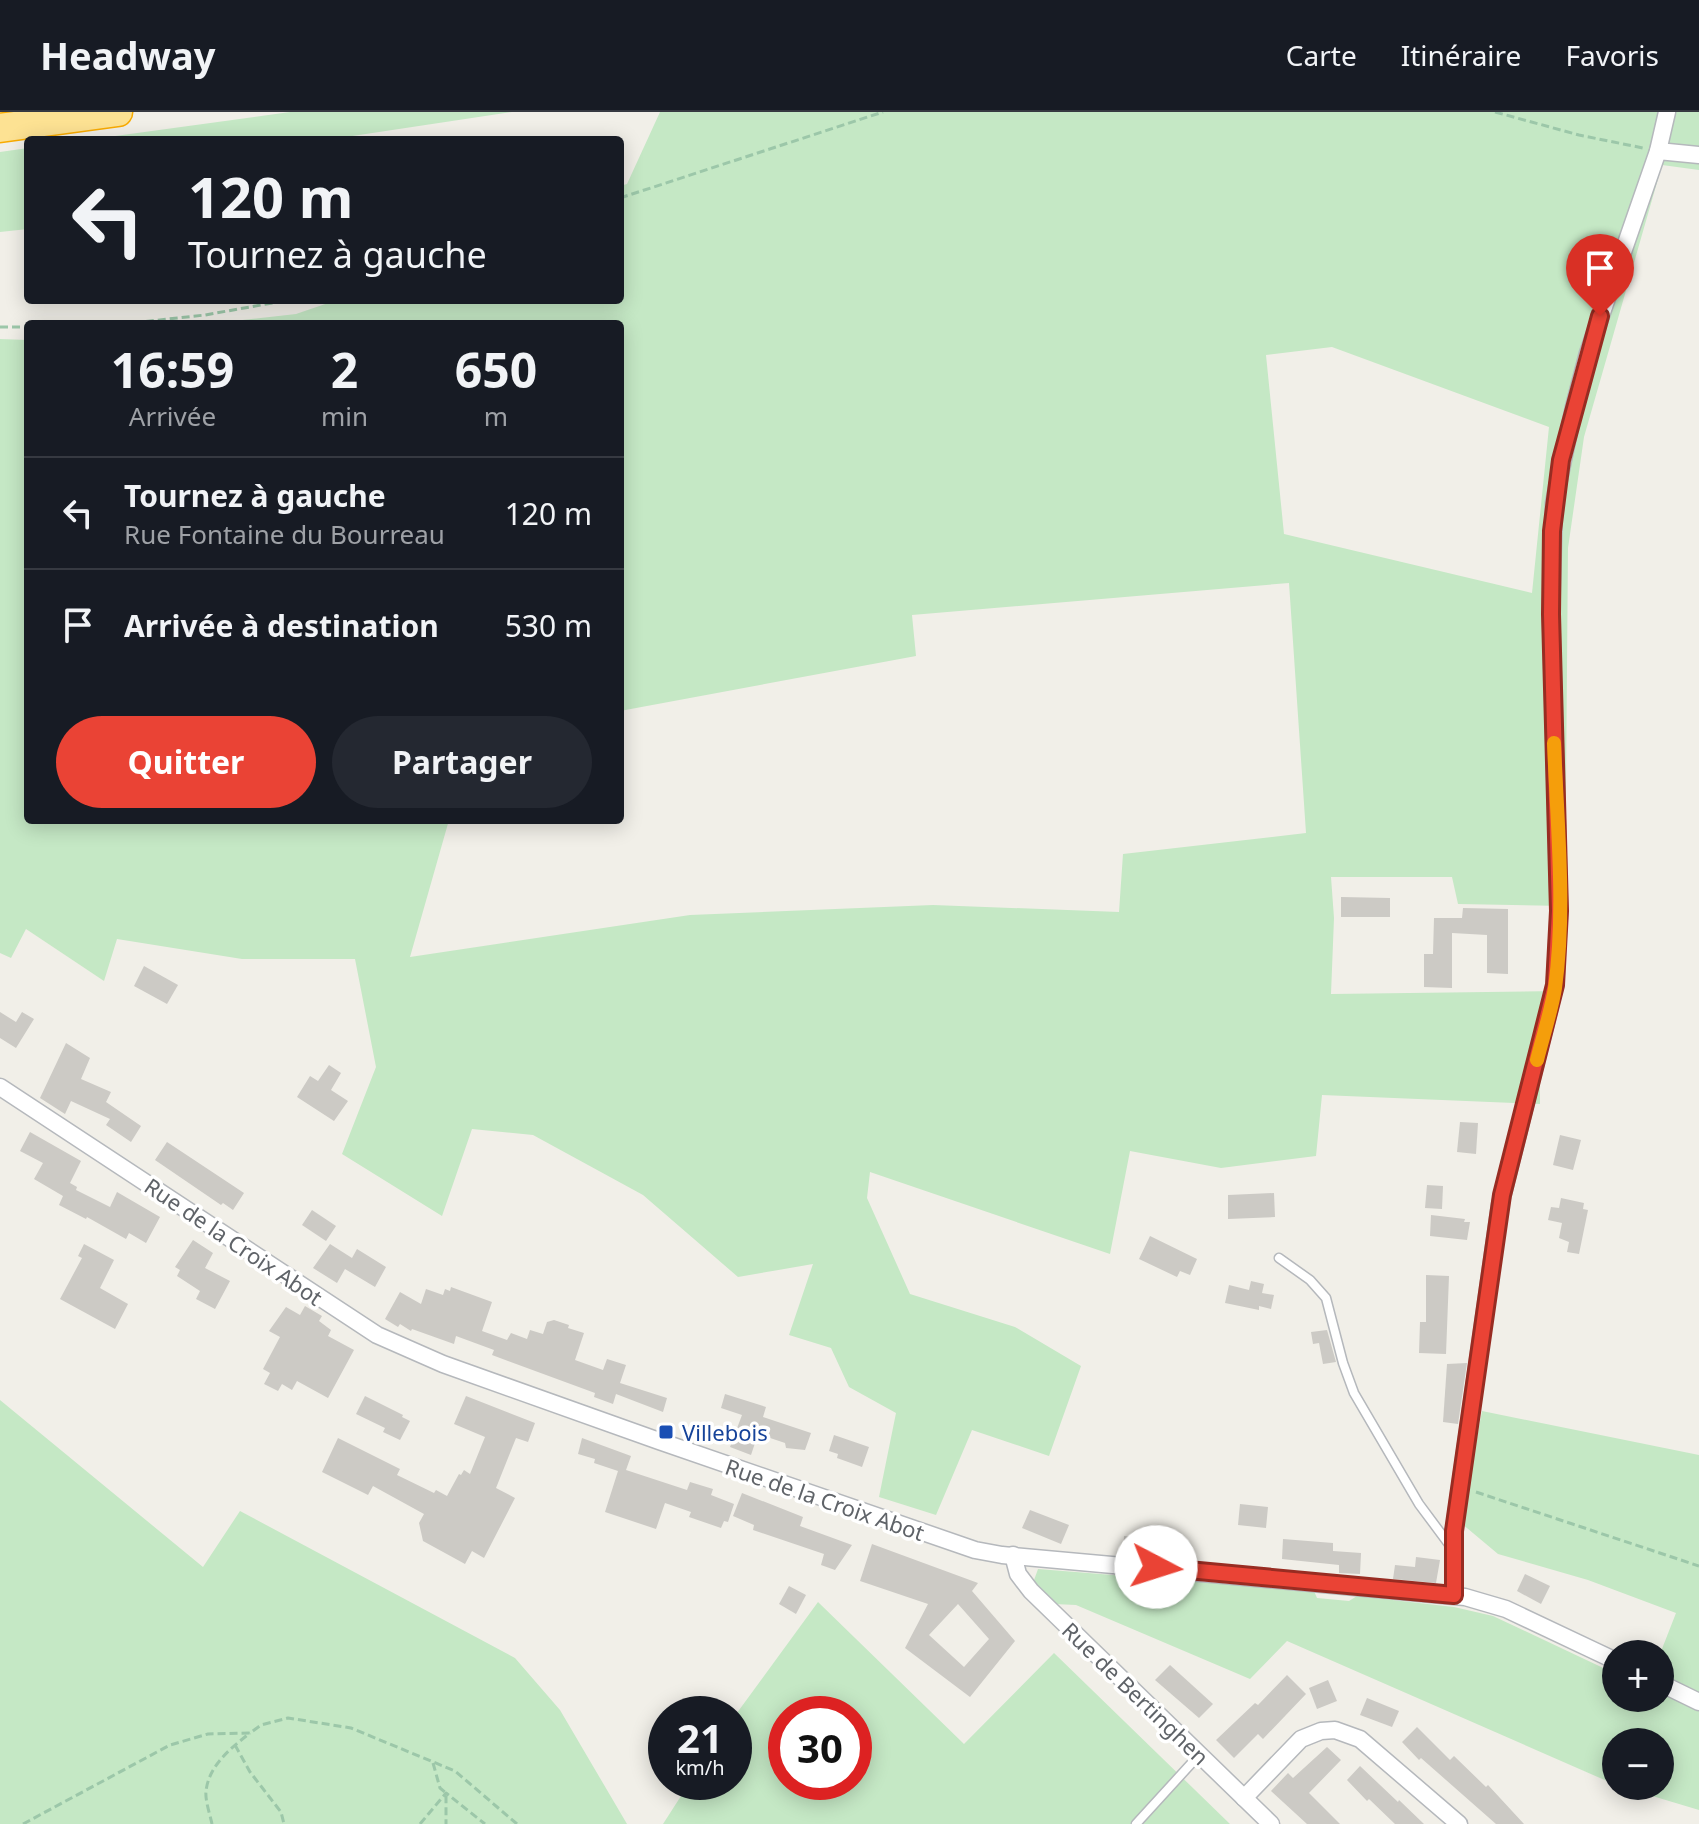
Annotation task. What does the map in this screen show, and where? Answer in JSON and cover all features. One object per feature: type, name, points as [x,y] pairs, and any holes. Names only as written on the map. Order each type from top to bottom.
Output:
[{"type":"highway","points":[[0,128],[118,112]]},
{"type":"street","points":[[1454,1595],[1453,1551],[1502,1195],[1555,985],[1559,911],[1550,605],[1554,503],[1588,353],[1658,151],[1667,112]]},
{"type":"street","points":[[1658,151],[1699,155]]},
{"type":"street","name":"Rue de la Croix Abot","points":[[0,1087],[355,1322],[397,1345],[646,1437],[975,1550],[1454,1595],[1506,1609],[1602,1654]]},
{"type":"street","name":"Rue de Bertinghen","points":[[1013,1555],[1018,1574],[1031,1591],[1271,1824]]},
{"type":"street","points":[[1674,1690],[1699,1702]]},
{"type":"street","points":[[1244,1798],[1301,1739],[1321,1731],[1335,1730],[1360,1739],[1459,1824]]},
{"type":"lane","points":[[1279,1258],[1310,1280],[1326,1298],[1354,1393],[1419,1504],[1453,1551]]},
{"type":"lane","points":[[1136,1824],[1199,1755]]},
{"type":"path","points":[[624,197],[883,112]]},
{"type":"path","points":[[1495,112],[1579,135],[1658,151]]},
{"type":"path","points":[[160,320],[268,304]]},
{"type":"path","points":[[0,327],[24,327]]},
{"type":"path","points":[[1462,1487],[1699,1566]]},
{"type":"path","points":[[212,1824],[206,1791],[217,1765],[235,1745],[261,1725],[288,1718],[351,1728],[455,1771],[517,1824]]},
{"type":"path","points":[[23,1824],[170,1745],[208,1734],[250,1733]]},
{"type":"path","points":[[235,1745],[250,1772],[281,1812],[284,1824]]},
{"type":"path","points":[[433,1762],[440,1788],[485,1824]]},
{"type":"path","points":[[420,1824],[446,1793]]},
{"type":"path","points":[[446,1793],[446,1824]]},
{"type":"green space","points":[[290,112],[512,112],[353,136],[115,136]]},
{"type":"green space","points":[[660,112],[1699,112],[1699,170],[1662,165],[1584,437],[1568,548],[1565,906],[1458,904],[1452,877],[1331,877],[1334,918],[1331,994],[1559,991],[1540,1073],[1540,1104],[1322,1095],[1316,1156],[1221,1168],[1130,1151],[1110,1254],[870,1172],[867,1198],[910,1294],[1015,1327],[1081,1366],[1049,1456],[972,1430],[936,1515],[879,1497],[896,1413],[849,1387],[831,1348],[789,1335],[813,1264],[738,1277],[643,1195],[533,1135],[472,1129],[442,1216],[342,1154],[376,1067],[355,959],[242,959],[117,939],[104,981],[26,929],[11,958],[0,953],[0,339],[24,340],[24,824],[448,824],[410,957],[690,915],[933,905],[1119,912],[1123,854],[1306,833],[1289,583],[912,615],[916,656],[624,710],[624,320],[242,320],[296,314],[325,304],[624,304],[624,185]],"holes":[[[1332,347],[1549,427],[1532,593],[1284,534],[1266,355]]]},
{"type":"green space","points":[[24,149],[24,229],[0,232],[0,152]]},
{"type":"green space","points":[[0,1400],[203,1567],[240,1511],[515,1658],[560,1710],[627,1824],[0,1824]]},
{"type":"green space","points":[[1482,1411],[1699,1455],[1699,1810],[1666,1800],[1674,1800],[1674,1728],[1602,1728],[1602,1779],[1287,1641],[1250,1679],[1076,1605],[1054,1604],[1033,1583],[1038,1569],[1314,1591],[1317,1598],[1349,1601],[1357,1596],[1454,1607],[1493,1616],[1602,1667],[1602,1712],[1674,1712],[1674,1640],[1665,1640],[1676,1613],[1588,1580],[1498,1554],[1461,1523]]},
{"type":"green space","points":[[818,1602],[964,1744],[1054,1653],[1230,1824],[663,1824],[678,1800],[752,1800],[752,1696],[749,1696]]},
{"type":"building","points":[[1341,897],[1390,898],[1390,917],[1341,917]]},
{"type":"building","points":[[1463,908],[1508,909],[1508,974],[1487,973],[1487,935],[1452,933],[1452,988],[1424,987],[1424,954],[1433,954],[1434,918],[1462,918]]},
{"type":"building","points":[[144,966],[178,985],[167,1004],[134,986]]},
{"type":"building","points":[[0,1012],[16,1022],[22,1012],[34,1019],[16,1048],[0,1038]]},
{"type":"building","points":[[66,1043],[90,1058],[81,1079],[111,1092],[106,1102],[141,1126],[131,1142],[106,1125],[110,1119],[71,1101],[65,1114],[40,1098]]},
{"type":"building","points":[[329,1065],[341,1073],[331,1090],[348,1101],[334,1121],[297,1097],[310,1076],[318,1081]]},
{"type":"building","points":[[1460,1122],[1478,1123],[1476,1154],[1457,1152]]},
{"type":"building","points":[[30,1132],[81,1161],[70,1183],[77,1187],[76,1190],[110,1207],[117,1192],[160,1217],[146,1243],[129,1233],[126,1239],[59,1205],[63,1196],[34,1179],[43,1163],[20,1151]]},
{"type":"building","points":[[1560,1135],[1581,1140],[1573,1170],[1553,1165]]},
{"type":"building","points":[[167,1142],[244,1193],[233,1210],[155,1160]]},
{"type":"building","points":[[1427,1185],[1443,1186],[1442,1209],[1425,1208]]},
{"type":"building","points":[[1274,1193],[1275,1217],[1228,1219],[1228,1195]]},
{"type":"building","points":[[1561,1198],[1584,1203],[1583,1209],[1588,1210],[1579,1254],[1567,1252],[1569,1242],[1559,1238],[1562,1223],[1548,1220],[1551,1207],[1559,1208]]},
{"type":"building","points":[[312,1210],[336,1226],[326,1241],[302,1225]]},
{"type":"building","points":[[1431,1215],[1470,1222],[1467,1240],[1430,1236]]},
{"type":"building","points":[[1150,1236],[1197,1259],[1190,1275],[1180,1271],[1177,1277],[1139,1259]]},
{"type":"building","points":[[193,1240],[213,1253],[205,1268],[230,1281],[215,1309],[196,1299],[200,1291],[177,1276],[180,1270],[175,1267]]},
{"type":"building","points":[[84,1244],[114,1260],[100,1288],[128,1304],[115,1329],[60,1299],[82,1258],[78,1256]]},
{"type":"building","points":[[330,1244],[352,1258],[357,1249],[386,1267],[375,1287],[345,1269],[337,1283],[313,1268]]},
{"type":"building","points":[[1426,1275],[1449,1276],[1446,1354],[1419,1353],[1420,1322],[1426,1322]]},
{"type":"building","points":[[1251,1281],[1264,1284],[1262,1293],[1274,1295],[1271,1309],[1259,1306],[1259,1310],[1225,1303],[1229,1285],[1249,1290]]},
{"type":"building","points":[[451,1287],[492,1302],[482,1331],[507,1340],[511,1333],[527,1339],[530,1330],[543,1334],[547,1322],[554,1320],[584,1333],[575,1360],[603,1370],[607,1359],[626,1365],[620,1383],[667,1398],[663,1412],[616,1394],[613,1404],[594,1397],[595,1393],[492,1355],[494,1350],[456,1336],[454,1344],[411,1331],[400,1324],[398,1327],[385,1319],[400,1292],[421,1304],[426,1289],[443,1295],[445,1289],[450,1291]]},
{"type":"building","points":[[305,1306],[322,1316],[319,1321],[331,1330],[328,1336],[354,1350],[328,1398],[297,1381],[292,1390],[282,1384],[278,1391],[264,1384],[270,1373],[263,1369],[280,1337],[269,1331],[286,1307],[300,1315]]},
{"type":"building","points":[[1327,1330],[1336,1362],[1323,1364],[1319,1343],[1313,1344],[1311,1332]]},
{"type":"building","points":[[1467,1363],[1458,1424],[1443,1422],[1447,1364]]},
{"type":"building","points":[[725,1394],[766,1407],[763,1417],[811,1433],[805,1450],[786,1448],[785,1443],[758,1434],[751,1455],[730,1447],[742,1415],[721,1408]]},
{"type":"building","points":[[365,1396],[410,1421],[400,1440],[383,1432],[385,1428],[356,1414]]},
{"type":"building","points":[[466,1396],[535,1423],[528,1442],[516,1438],[496,1488],[515,1498],[484,1558],[472,1551],[465,1564],[423,1541],[419,1523],[424,1514],[373,1486],[368,1495],[322,1472],[338,1438],[400,1469],[397,1475],[447,1496],[459,1474],[464,1470],[470,1474],[485,1437],[454,1424]]},
{"type":"building","points":[[834,1435],[869,1447],[862,1467],[837,1458],[838,1454],[829,1451]]},
{"type":"building","points":[[582,1438],[631,1456],[626,1470],[687,1490],[690,1482],[713,1489],[711,1495],[734,1504],[728,1522],[724,1521],[721,1528],[689,1517],[691,1512],[665,1503],[656,1529],[605,1512],[618,1471],[578,1454]]},
{"type":"building","points":[[742,1493],[803,1517],[800,1526],[852,1545],[835,1570],[821,1565],[824,1554],[753,1530],[754,1525],[733,1516]]},
{"type":"building","points":[[1240,1504],[1268,1507],[1266,1528],[1238,1525]]},
{"type":"building","points":[[1030,1510],[1069,1525],[1061,1544],[1022,1528]]},
{"type":"building","points":[[1124,1536],[1149,1538],[1148,1557],[1123,1555]]},
{"type":"building","points":[[1283,1539],[1333,1543],[1333,1551],[1361,1553],[1360,1574],[1339,1573],[1339,1565],[1282,1559]]},
{"type":"building","points":[[872,1544],[978,1583],[972,1591],[1015,1641],[970,1697],[905,1648],[928,1604],[860,1581]],"holes":[[[958,1604],[989,1639],[964,1667],[929,1635]]]},
{"type":"building","points":[[1416,1557],[1440,1560],[1436,1583],[1393,1579],[1395,1565],[1415,1567]]},
{"type":"building","points":[[1525,1574],[1550,1586],[1541,1604],[1517,1591]]},
{"type":"building","points":[[789,1586],[806,1595],[796,1614],[779,1604]]},
{"type":"building","points":[[1170,1665],[1213,1704],[1199,1718],[1155,1680]]},
{"type":"building","points":[[1287,1675],[1306,1694],[1263,1739],[1258,1734],[1234,1758],[1216,1740],[1255,1703],[1258,1705]]},
{"type":"building","points":[[1328,1680],[1337,1701],[1317,1709],[1309,1688]]},
{"type":"building","points":[[1367,1698],[1399,1711],[1392,1727],[1360,1715]]},
{"type":"building","points":[[1417,1727],[1450,1760],[1454,1756],[1486,1787],[1488,1785],[1524,1824],[1496,1824],[1421,1758],[1419,1760],[1402,1742]]},
{"type":"building","points":[[1327,1747],[1341,1760],[1309,1793],[1340,1824],[1307,1824],[1271,1791],[1288,1773],[1293,1778]]},
{"type":"building","points":[[1360,1766],[1424,1824],[1395,1824],[1369,1799],[1367,1801],[1347,1780]]},
{"type":"slow traffic","points":[[1537,1060],[1553,996],[1558,947],[1554,743]]},
{"type":"place","name":"Villebois","points":[[666,1432]]},
{"type":"route","points":[[1156,1567],[1454,1595],[1454,1531],[1502,1195],[1555,985],[1559,911],[1550,578],[1552,531],[1561,460],[1600,316]]}]
